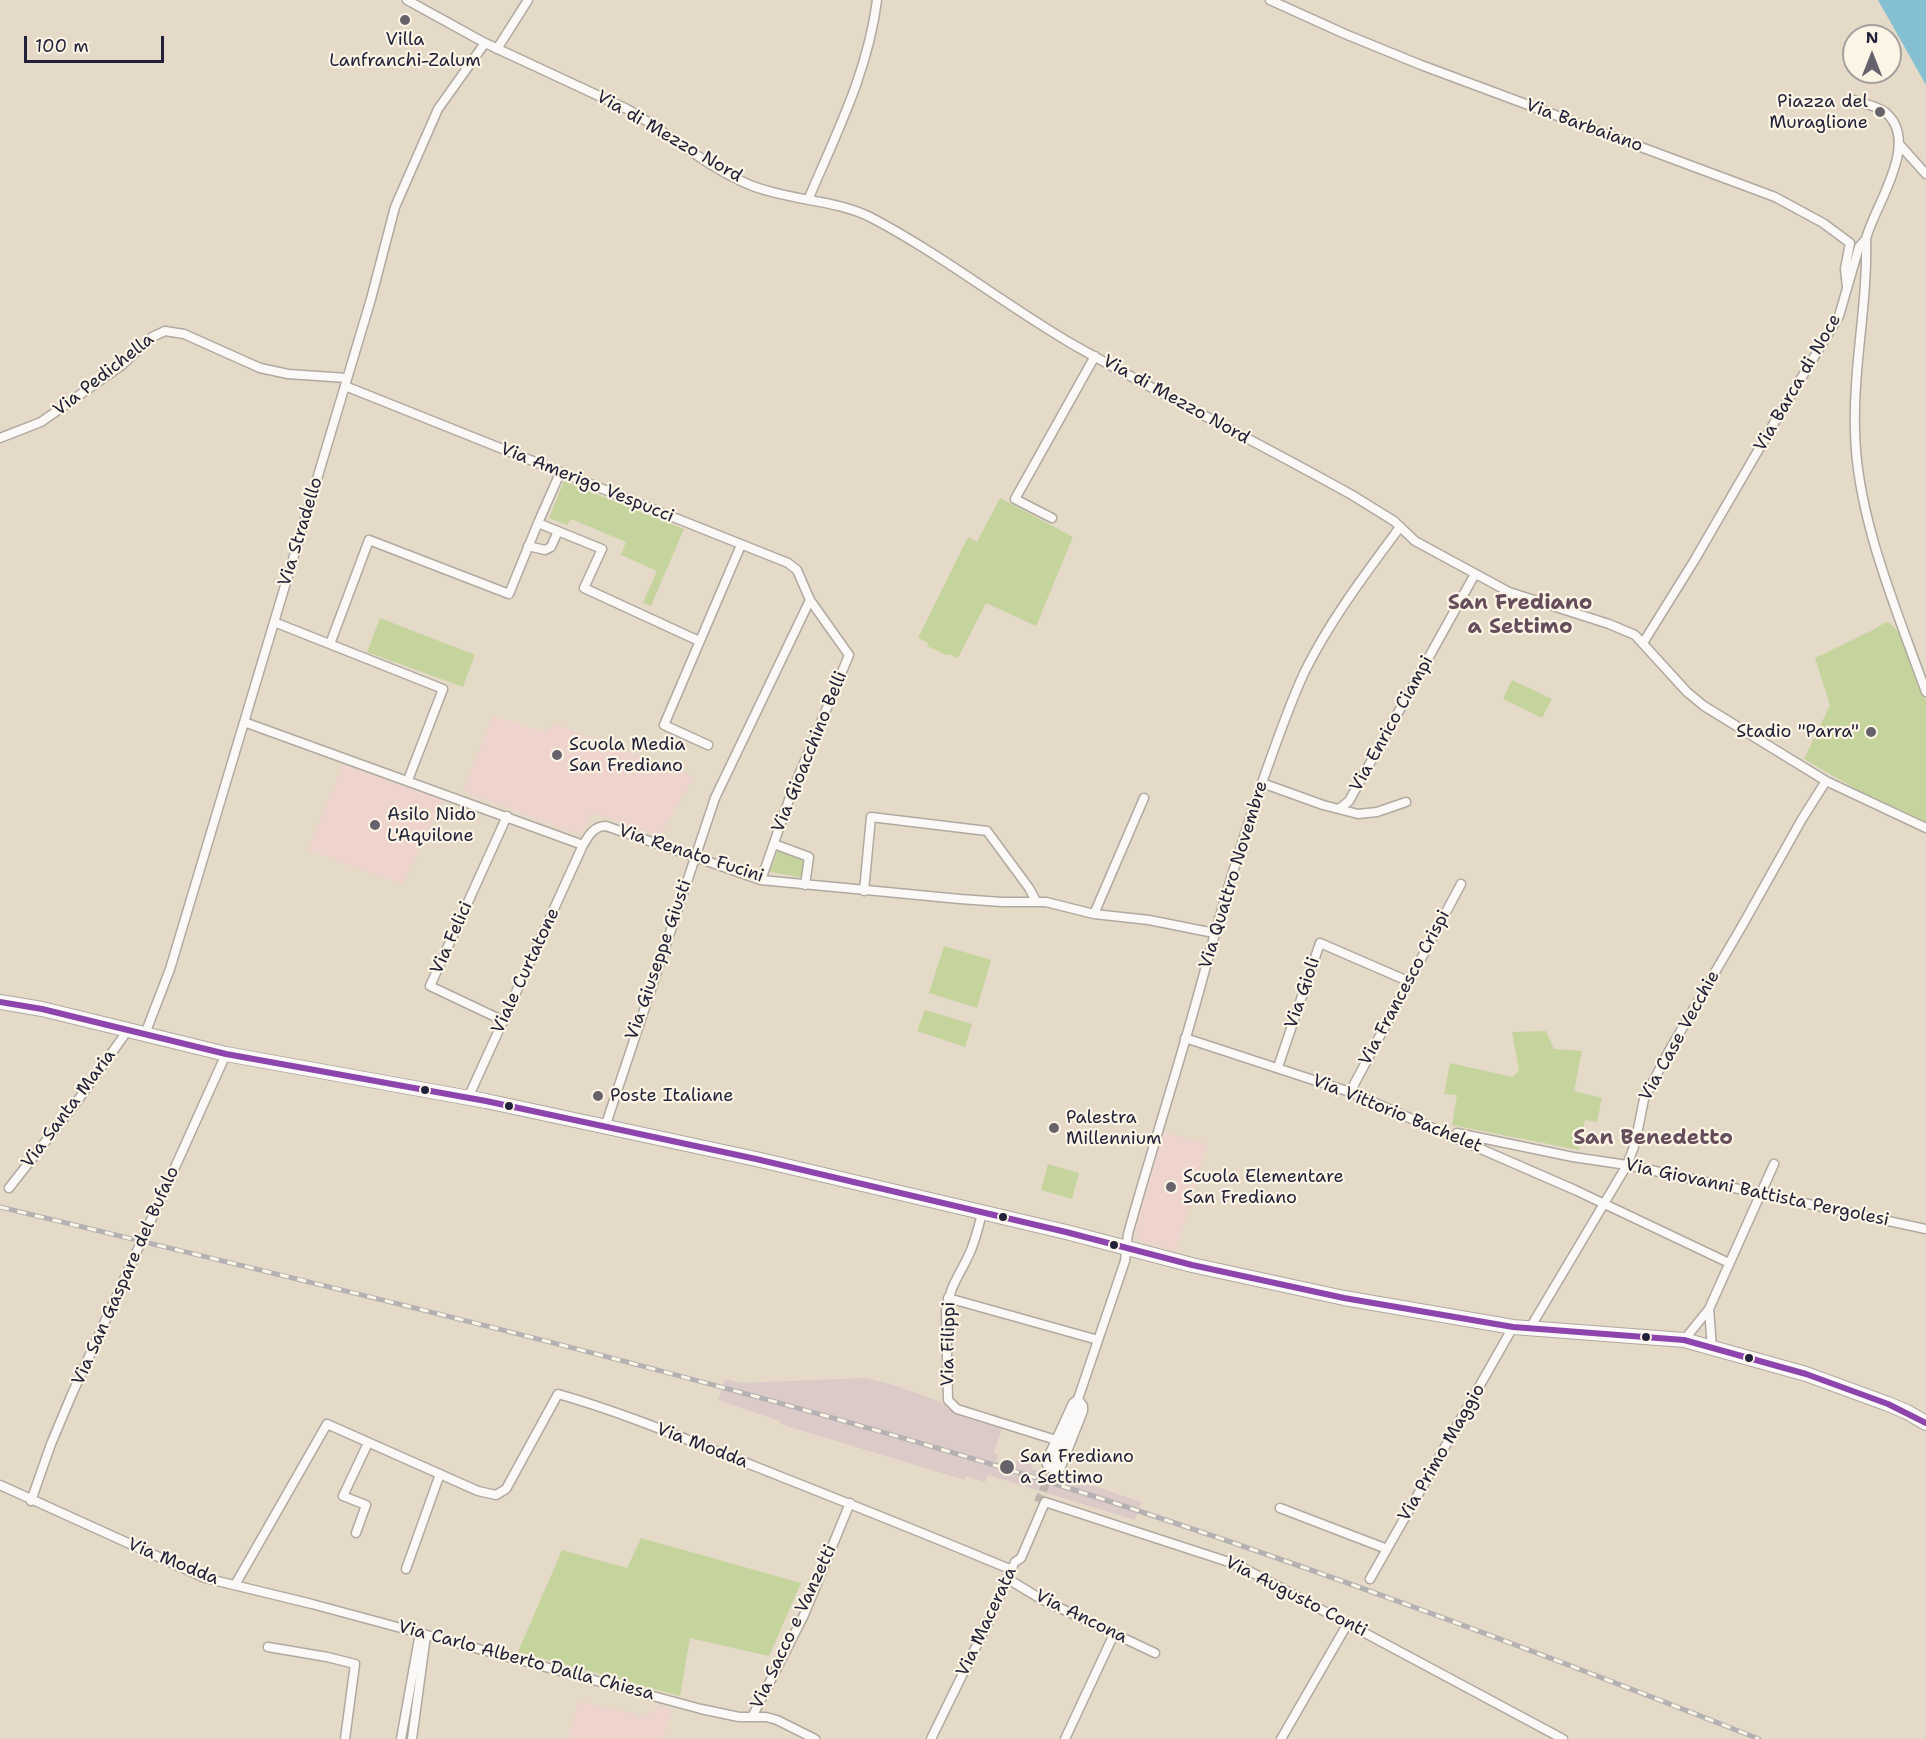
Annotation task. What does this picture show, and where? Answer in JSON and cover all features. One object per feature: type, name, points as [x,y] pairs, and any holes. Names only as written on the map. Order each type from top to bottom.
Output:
[{"type":"main road","points":[[0,1002],[42,1009],[226,1053],[468,1098],[765,1161],[1344,1298],[1513,1327],[1684,1340],[1806,1374],[1907,1412],[1926,1424]]},
{"type":"street","name":"Via di Mezzo Nord","points":[[407,0],[497,49],[627,109],[734,178],[771,192],[852,211],[875,220],[1095,356],[1315,474],[1394,521],[1415,541],[1475,574],[1509,592],[1627,632],[1643,643],[1676,681],[1696,699],[1826,781],[1926,828]]},
{"type":"street","points":[[497,49],[528,0]]},
{"type":"street","points":[[808,200],[850,106],[872,27],[877,0]]},
{"type":"street","name":"Via Barbaiano","points":[[1270,0],[1420,65],[1775,197],[1822,222],[1850,243],[1845,269],[1847,287]]},
{"type":"street","name":"Via Stradello","points":[[145,1034],[170,969],[374,292],[398,197],[438,108],[485,43]]},
{"type":"street","points":[[1854,100],[1885,112],[1895,126],[1899,144],[1926,174]]},
{"type":"street","name":"Via Barca di Noce","points":[[1643,643],[1839,316],[1859,247],[1866,239],[1896,164],[1899,144]]},
{"type":"street","points":[[1866,239],[1856,390],[1857,461],[1863,497],[1884,573],[1926,692]]},
{"type":"street","name":"Via Pedichella","points":[[0,438],[41,423],[122,365],[152,338],[165,331],[184,334],[260,368],[346,382]]},
{"type":"street","points":[[1052,518],[1015,499],[1095,356]]},
{"type":"street","name":"Via Amerigo Vespucci","points":[[346,382],[560,473],[792,566],[810,600]]},
{"type":"street","points":[[330,644],[369,540],[509,594],[560,473]]},
{"type":"street","points":[[538,523],[602,549],[584,588],[699,641]]},
{"type":"street","name":"Via Quattro Novembre","points":[[1128,1248],[1128,1234],[1134,1212],[1214,933],[1249,817],[1292,702],[1318,646],[1364,575],[1400,527]]},
{"type":"street","points":[[528,546],[545,550],[551,547],[558,531]]},
{"type":"street","points":[[708,745],[664,725],[741,544]]},
{"type":"street","name":"Via Enrico Ciampi","points":[[1340,808],[1349,801],[1475,574]]},
{"type":"street","name":"Via Gioacchino Belli","points":[[761,880],[791,794],[849,655],[810,600]]},
{"type":"street","name":"Via Giuseppe Giusti","points":[[605,1127],[715,798],[810,600]]},
{"type":"street","points":[[274,622],[443,689],[408,780]]},
{"type":"street","points":[[244,722],[583,845]]},
{"type":"street","name":"Via Case Vecchie","points":[[1530,1328],[1627,1165],[1635,1144],[1644,1099],[1668,1051],[1826,781]]},
{"type":"street","points":[[1262,783],[1354,814],[1364,814],[1406,802]]},
{"type":"street","points":[[1094,914],[1144,798]]},
{"type":"street","name":"Via Felici","points":[[504,1021],[430,986],[507,816]]},
{"type":"street","points":[[864,891],[872,817],[987,831],[1036,901]]},
{"type":"street","name":"Via Renato Fucini","points":[[583,845],[594,830],[600,826],[606,826],[761,880],[1002,902],[1036,901],[1094,914],[1149,920],[1214,933]]},
{"type":"street","points":[[774,844],[809,857],[805,885]]},
{"type":"street","name":"Viale Curtatone","points":[[468,1098],[583,845]]},
{"type":"street","name":"Via Francesco Crispi","points":[[1350,1092],[1461,884]]},
{"type":"street","name":"Via Gioli","points":[[1278,1067],[1320,943],[1410,982]]},
{"type":"street","name":"Via Santa Maria","points":[[9,1188],[78,1100],[128,1030]]},
{"type":"street","name":"Via Vittorio Bachelet","points":[[1185,1038],[1350,1092],[1603,1203],[1729,1263]]},
{"type":"street","name":"Via San Gaspare del Bufalo","points":[[32,1501],[51,1444],[72,1394],[226,1053]]},
{"type":"street","name":"Via Giovanni Battista Pergolesi","points":[[1447,1133],[1627,1165],[1926,1229]]},
{"type":"street","points":[[1684,1340],[1709,1309],[1774,1164]]},
{"type":"street","name":"Via Filippi","points":[[982,1213],[971,1250],[955,1278],[948,1298],[946,1311],[948,1400],[957,1409],[1056,1440]]},
{"type":"street","points":[[1054,1465],[1076,1414],[1078,1399],[1128,1248]]},
{"type":"street","points":[[948,1298],[1098,1340]]},
{"type":"street","points":[[1709,1309],[1712,1348]]},
{"type":"street","name":"Via Primo Maggio","points":[[1370,1579],[1513,1327]]},
{"type":"street","name":"Via Modda","points":[[0,1485],[193,1573],[235,1585],[327,1424],[478,1491],[493,1495],[506,1489],[558,1394],[592,1404],[1013,1566]]},
{"type":"street","points":[[1078,1399],[1083,1406],[1083,1411],[1060,1469],[1056,1470],[1048,1467],[1046,1462],[1073,1403],[1078,1399]]},
{"type":"street","points":[[1907,1412],[1926,1413]]},
{"type":"street","points":[[356,1533],[366,1505],[343,1496],[368,1443]]},
{"type":"street","points":[[406,1569],[440,1474]]},
{"type":"street","name":"Via Macerata","points":[[931,1739],[1008,1579],[1042,1502]]},
{"type":"street","name":"Via Augusto Conti","points":[[1042,1502],[1239,1565],[1563,1739]]},
{"type":"street","name":"Via Sacco e Vanzetti","points":[[752,1718],[804,1615],[850,1503]]},
{"type":"street","points":[[1280,1508],[1387,1548]]},
{"type":"street","name":"Via Ancona","points":[[1008,1579],[1041,1599],[1155,1653]]},
{"type":"street","name":"Via Carlo Alberto Dalla Chiesa","points":[[235,1585],[701,1709],[739,1717],[777,1720],[815,1739]]},
{"type":"street","points":[[1281,1739],[1348,1623]]},
{"type":"street","points":[[401,1739],[423,1634]]},
{"type":"street","points":[[412,1739],[423,1634]]},
{"type":"street","points":[[1065,1739],[1114,1634]]},
{"type":"street","points":[[268,1647],[355,1664],[345,1739]]},
{"type":"shaded area","name":"Scuola Media San Frediano","points":[[493,715],[547,733],[553,723],[694,777],[659,836],[592,812],[580,835],[463,791]]},
{"type":"shaded area","name":"Asilo Nido L'Aquilone","points":[[343,765],[443,800],[403,884],[308,850]]},
{"type":"shaded area","name":"Scuola Elementare San Frediano","points":[[1164,1132],[1207,1144],[1176,1251],[1140,1240],[1135,1231]]},
{"type":"shaded area","points":[[866,1378],[941,1402],[948,1409],[971,1420],[1002,1428],[994,1453],[998,1455],[996,1461],[1015,1467],[1017,1460],[1032,1465],[1032,1469],[1060,1478],[1062,1475],[1141,1502],[1135,1520],[988,1475],[985,1482],[966,1476],[965,1480],[780,1424],[780,1421],[718,1400],[725,1379],[741,1383]]},
{"type":"shaded area","points":[[578,1701],[636,1714],[640,1718],[663,1706],[672,1710],[662,1739],[569,1739]]},
{"type":"green space","points":[[564,481],[684,529],[651,606],[643,603],[657,571],[621,555],[626,542],[571,519],[567,525],[549,518]]},
{"type":"green space","points":[[1000,498],[1073,537],[1036,626],[986,603],[958,658],[946,655],[927,646],[928,643],[918,638],[968,537],[977,542]]},
{"type":"green space","points":[[380,618],[475,655],[463,687],[367,652]]},
{"type":"green space","name":"Stadio \"Parra\"","points":[[1886,622],[1891,624],[1903,638],[1926,701],[1926,822],[1863,793],[1804,759],[1830,705],[1815,658]]},
{"type":"green space","points":[[1512,680],[1552,699],[1542,718],[1503,699]]},
{"type":"green space","points":[[778,850],[806,859],[804,878],[770,872]]},
{"type":"green space","points":[[944,946],[991,960],[977,1008],[929,993]]},
{"type":"green space","points":[[925,1010],[972,1024],[965,1047],[917,1031]]},
{"type":"green space","points":[[1546,1031],[1554,1049],[1582,1051],[1574,1091],[1602,1098],[1597,1122],[1585,1120],[1579,1150],[1452,1125],[1457,1095],[1444,1094],[1450,1063],[1512,1077],[1519,1071],[1512,1032]]},
{"type":"green space","points":[[1048,1164],[1079,1173],[1072,1199],[1041,1190]]},
{"type":"green space","points":[[641,1538],[801,1583],[769,1656],[690,1638],[680,1696],[518,1652],[562,1550],[627,1568]]},
{"type":"water","points":[[1878,0],[1926,0],[1926,85],[1902,42],[1902,24],[1892,24]]},
{"type":"tunnel","points":[[1038,1502],[1054,1465]]},
{"type":"railway","points":[[0,1207],[394,1303],[656,1370],[787,1405],[1046,1481],[1226,1540],[1404,1604],[1759,1739]]},
{"type":"transit line","points":[[0,1002],[42,1009],[226,1054],[486,1101],[756,1159],[1066,1232],[1192,1265],[1344,1298],[1513,1327],[1684,1340],[1806,1374],[1888,1404],[1926,1423]]},
{"type":"place","name":"Villa Lanfranchi-Zalum","points":[[405,20]]},
{"type":"place","name":"Piazza del Muraglione","points":[[1880,112]]},
{"type":"place","name":"Stadio \"Parra\"","points":[[1871,732]]},
{"type":"place","name":"Scuola Media San Frediano","points":[[557,755]]},
{"type":"place","name":"Asilo Nido L'Aquilone","points":[[375,825]]},
{"type":"place","name":"Poste Italiane","points":[[598,1096]]},
{"type":"place","name":"Palestra Millennium","points":[[1054,1128]]},
{"type":"place","name":"Scuola Elementare San Frediano","points":[[1171,1187]]},
{"type":"place","name":"San Frediano a Settimo","points":[[1007,1467]]},
{"type":"district","name":"San Frediano a Settimo","points":[[1520,616]]},
{"type":"district","name":"San Benedetto","points":[[1653,1139]]}]
